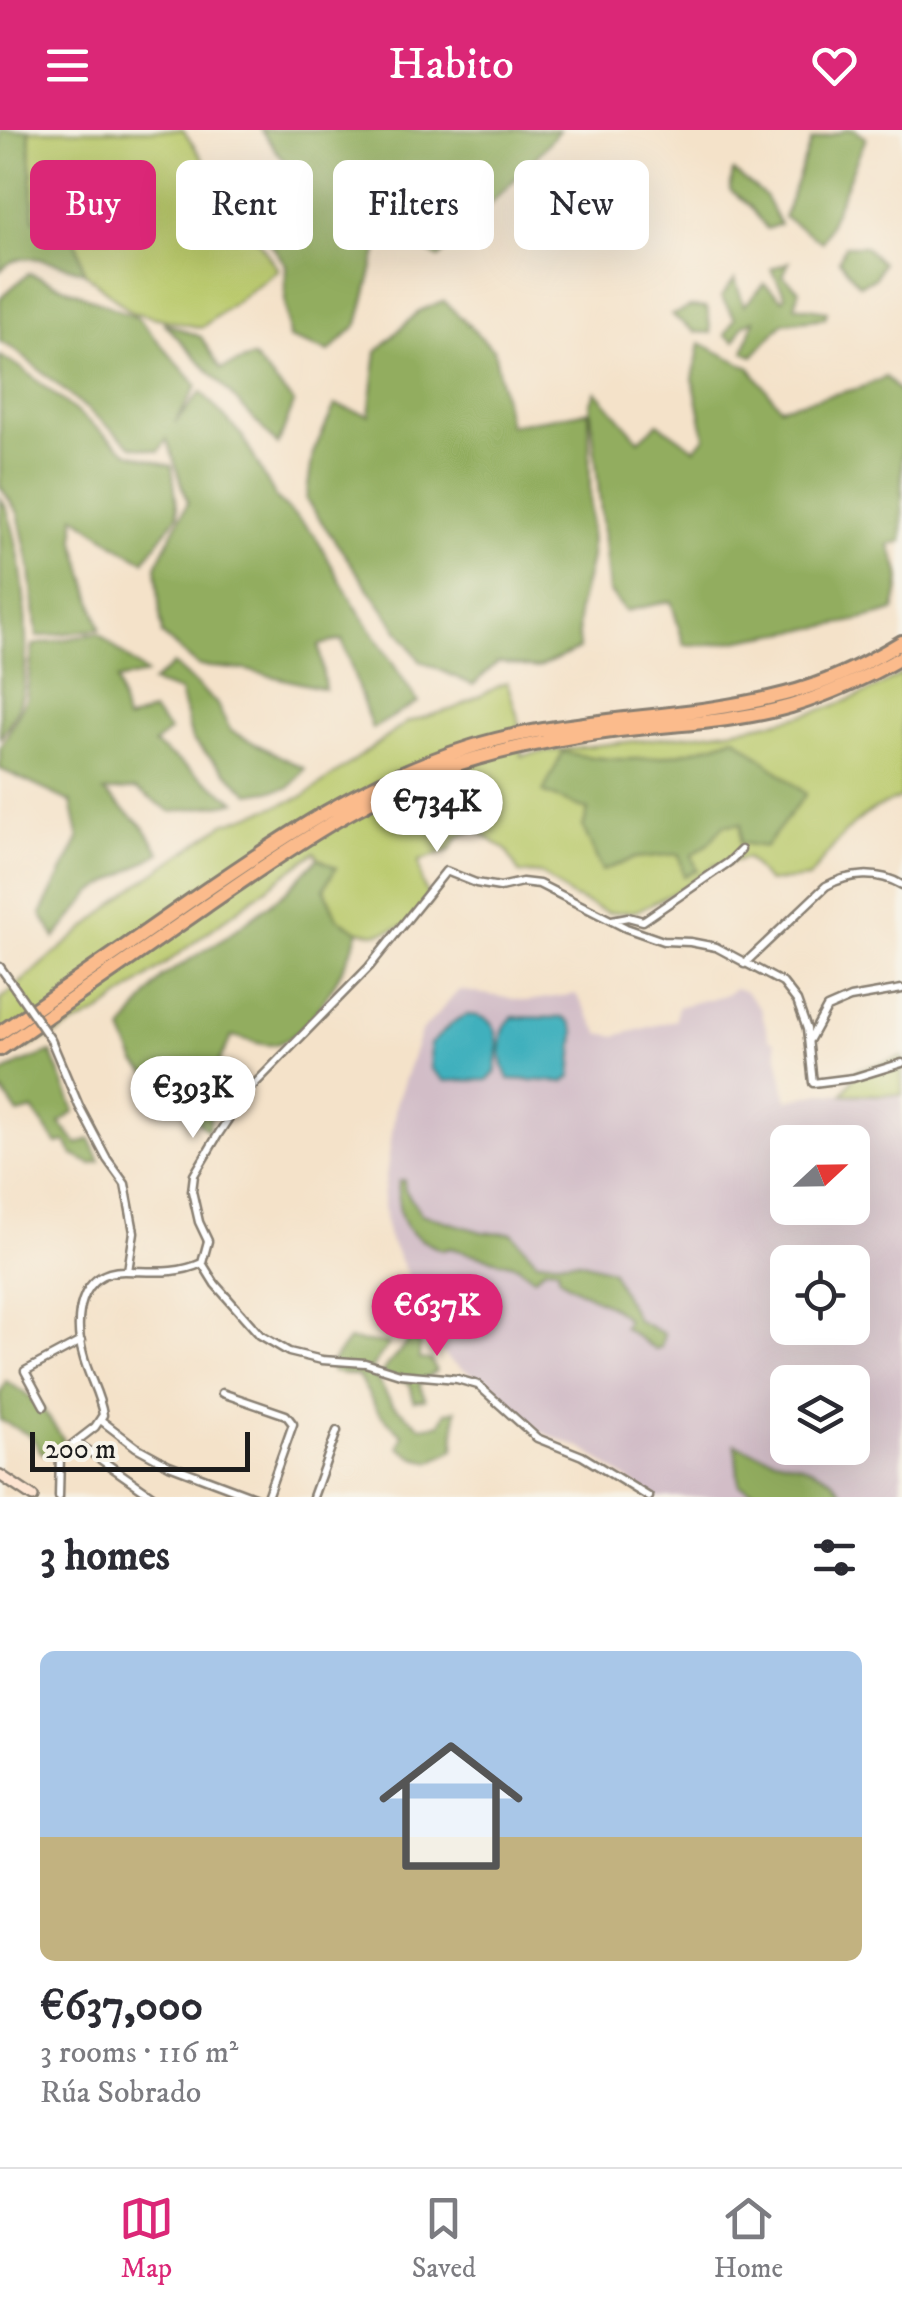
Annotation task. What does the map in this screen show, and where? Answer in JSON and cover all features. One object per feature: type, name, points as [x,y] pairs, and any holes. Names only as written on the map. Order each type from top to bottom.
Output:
[{"type":"highway","points":[[0,1033],[272,845],[342,801],[388,778],[471,746],[534,731],[722,707],[784,694],[820,683],[902,642]]},
{"type":"highway","points":[[0,1048],[278,856],[348,812],[394,790],[475,758],[537,744],[724,720],[787,707],[825,695],[902,657]]},
{"type":"main road","points":[[0,1475],[32,1497]]},
{"type":"street","points":[[608,920],[643,920],[741,850]]},
{"type":"street","points":[[649,1497],[582,1456],[536,1438],[478,1385],[400,1374],[364,1363],[322,1360],[290,1352],[260,1335],[215,1284],[202,1263],[208,1241],[192,1190],[201,1162],[244,1095],[369,968],[446,871],[500,887],[522,882],[539,884],[608,920],[663,941],[716,947],[783,983],[798,1000],[809,1039],[813,1083],[853,1078],[902,1063]]},
{"type":"street","points":[[744,964],[826,886],[843,877],[888,878],[902,885]]},
{"type":"street","points":[[0,968],[51,1040],[79,1106],[125,1184],[134,1232],[128,1271]]},
{"type":"street","points":[[809,1039],[819,1028],[827,1008],[850,998],[902,989]]},
{"type":"street","points":[[59,1495],[60,1454],[102,1421],[103,1409],[82,1354],[84,1296],[89,1283],[100,1275],[170,1272],[202,1263]]},
{"type":"street","points":[[44,1406],[25,1371],[81,1340]]},
{"type":"street","points":[[222,1393],[286,1415],[293,1424],[268,1497]]},
{"type":"street","points":[[102,1421],[136,1447],[169,1465],[254,1497]]},
{"type":"street","points":[[313,1497],[337,1431]]},
{"type":"street","points":[[76,1442],[154,1497]]},
{"type":"shaded area","points":[[734,988],[745,991],[761,1009],[769,1039],[775,1041],[787,1100],[822,1093],[902,1096],[902,1497],[653,1497],[583,1449],[541,1432],[482,1380],[448,1360],[432,1336],[387,1234],[383,1198],[396,1104],[421,1032],[459,990],[527,1001],[576,994],[600,1033],[615,1036],[676,1020],[677,1007],[728,994]]},
{"type":"green space","points":[[0,130],[29,130],[30,250],[78,250],[84,272],[29,258],[18,259],[0,271]]},
{"type":"green space","points":[[29,130],[183,130],[203,160],[176,160],[176,250],[264,250],[278,270],[201,328],[131,312],[84,272],[78,250],[156,250],[156,160],[31,160]]},
{"type":"green space","points":[[261,130],[559,130],[533,160],[514,160],[514,180],[494,200],[494,160],[333,160],[333,250],[377,252],[358,324],[329,352],[289,338],[286,265],[275,250],[313,250],[313,160],[283,160]]},
{"type":"green space","points":[[855,130],[866,138],[822,242],[784,217],[811,141]]},
{"type":"green space","points":[[733,171],[765,196],[780,224],[767,229],[749,205],[730,190]]},
{"type":"green space","points":[[845,246],[864,246],[882,263],[875,278],[859,285],[839,260]]},
{"type":"green space","points":[[424,250],[446,250],[439,258]]},
{"type":"green space","points":[[789,262],[783,276],[799,290],[795,306],[827,311],[825,318],[783,323],[753,356],[744,352],[754,320],[743,325],[735,341],[725,335],[735,318],[721,297],[735,279],[744,306],[764,284],[783,300],[785,295],[771,269]]},
{"type":"green space","points":[[29,273],[138,318],[197,386],[175,423],[201,392],[243,437],[276,498],[314,534],[418,702],[372,729],[342,640],[319,645],[325,689],[246,670],[198,666],[162,635],[156,566],[188,502],[167,439],[159,451],[132,446],[14,349],[0,342],[0,298]]},
{"type":"green space","points":[[444,301],[494,350],[509,425],[589,411],[591,558],[578,611],[579,649],[537,668],[498,662],[473,685],[420,661],[306,500],[313,453],[335,405],[369,415],[377,351],[419,311]]},
{"type":"green space","points":[[690,307],[707,308],[711,333],[695,332],[672,315]]},
{"type":"green space","points":[[163,322],[201,337],[221,369],[253,357],[294,403],[278,445]]},
{"type":"green space","points":[[700,343],[750,368],[780,407],[860,388],[886,377],[902,396],[902,541],[889,545],[899,577],[894,611],[728,642],[684,645],[671,601],[625,611],[609,591],[590,404],[596,391],[639,440],[658,423],[695,449],[705,437],[693,379]]},
{"type":"green space","points":[[0,356],[20,367],[127,452],[172,466],[178,515],[144,561],[75,516],[75,541],[100,629],[37,637],[30,569],[18,513],[0,486]]},
{"type":"green space","points":[[0,497],[21,567],[26,660],[19,705],[0,739]]},
{"type":"green space","points":[[98,633],[146,674],[117,680],[126,721],[152,711],[170,731],[154,744],[236,802],[172,812],[135,789],[104,792],[144,827],[160,853],[92,893],[55,938],[41,914],[79,839],[71,802],[0,769],[0,748],[26,699],[33,645]]},
{"type":"green space","points":[[173,664],[216,703],[231,731],[305,769],[289,788],[249,794],[192,740],[180,692],[152,683]]},
{"type":"green space","points":[[902,673],[902,798],[860,819],[809,878],[768,882],[747,858],[713,866],[683,888],[636,911],[608,913],[570,896],[542,874],[519,873],[506,850],[475,830],[458,837],[450,850],[419,861],[422,883],[431,902],[410,925],[376,934],[359,931],[337,918],[324,888],[335,868],[315,852],[101,1012],[0,1061],[0,1000],[129,891],[224,824],[303,797],[408,722],[456,708],[507,682],[521,728],[521,756],[767,724],[860,695]]},
{"type":"green space","points":[[735,737],[806,794],[765,847],[740,843],[741,824],[724,825],[692,855],[697,870],[684,876],[679,854],[635,858],[602,871],[583,827],[588,810],[543,792],[563,752],[608,759],[650,758],[692,751]]},
{"type":"green space","points":[[318,858],[336,868],[324,888],[337,918],[359,931],[354,945],[325,999],[299,1031],[270,1045],[232,1036],[219,1062],[208,1131],[136,1063],[122,1031],[162,977],[225,938],[287,891]]},
{"type":"green space","points":[[51,1052],[75,1111],[60,1123],[77,1144],[90,1139],[100,1161],[91,1164],[73,1155],[66,1142],[57,1144],[33,1110],[18,1114],[3,1092],[0,1096],[0,1075]]},
{"type":"green space","points":[[902,1057],[902,1095],[843,1094],[858,1070]]},
{"type":"green space","points":[[404,1180],[405,1190],[421,1214],[482,1232],[512,1233],[537,1261],[579,1261],[611,1270],[637,1320],[664,1334],[661,1347],[655,1349],[623,1327],[627,1320],[559,1277],[558,1268],[546,1267],[534,1278],[518,1266],[450,1248],[442,1250],[419,1238],[401,1217],[399,1181]]},
{"type":"green space","points":[[410,1339],[420,1344],[419,1359],[431,1360],[436,1371],[419,1384],[425,1399],[414,1401],[410,1384],[381,1373]]},
{"type":"green space","points":[[348,1340],[389,1344],[371,1369],[392,1404],[421,1427],[440,1424],[445,1413],[456,1410],[454,1450],[431,1462],[415,1458],[399,1447],[403,1435],[379,1413],[358,1376],[332,1372],[330,1364]]},
{"type":"green space","points":[[6,1381],[37,1401],[64,1440],[53,1457],[41,1452],[31,1436],[0,1420],[0,1395]]},
{"type":"green space","points":[[735,1444],[770,1456],[770,1465],[801,1465],[819,1472],[847,1497],[769,1497],[739,1485]]},
{"type":"water","points":[[467,1015],[478,1016],[493,1026],[498,1043],[495,1073],[488,1080],[445,1081],[431,1069],[430,1044]]},
{"type":"water","points":[[513,1017],[563,1018],[571,1023],[575,1032],[571,1077],[564,1082],[509,1079],[501,1046],[504,1030]]}]
